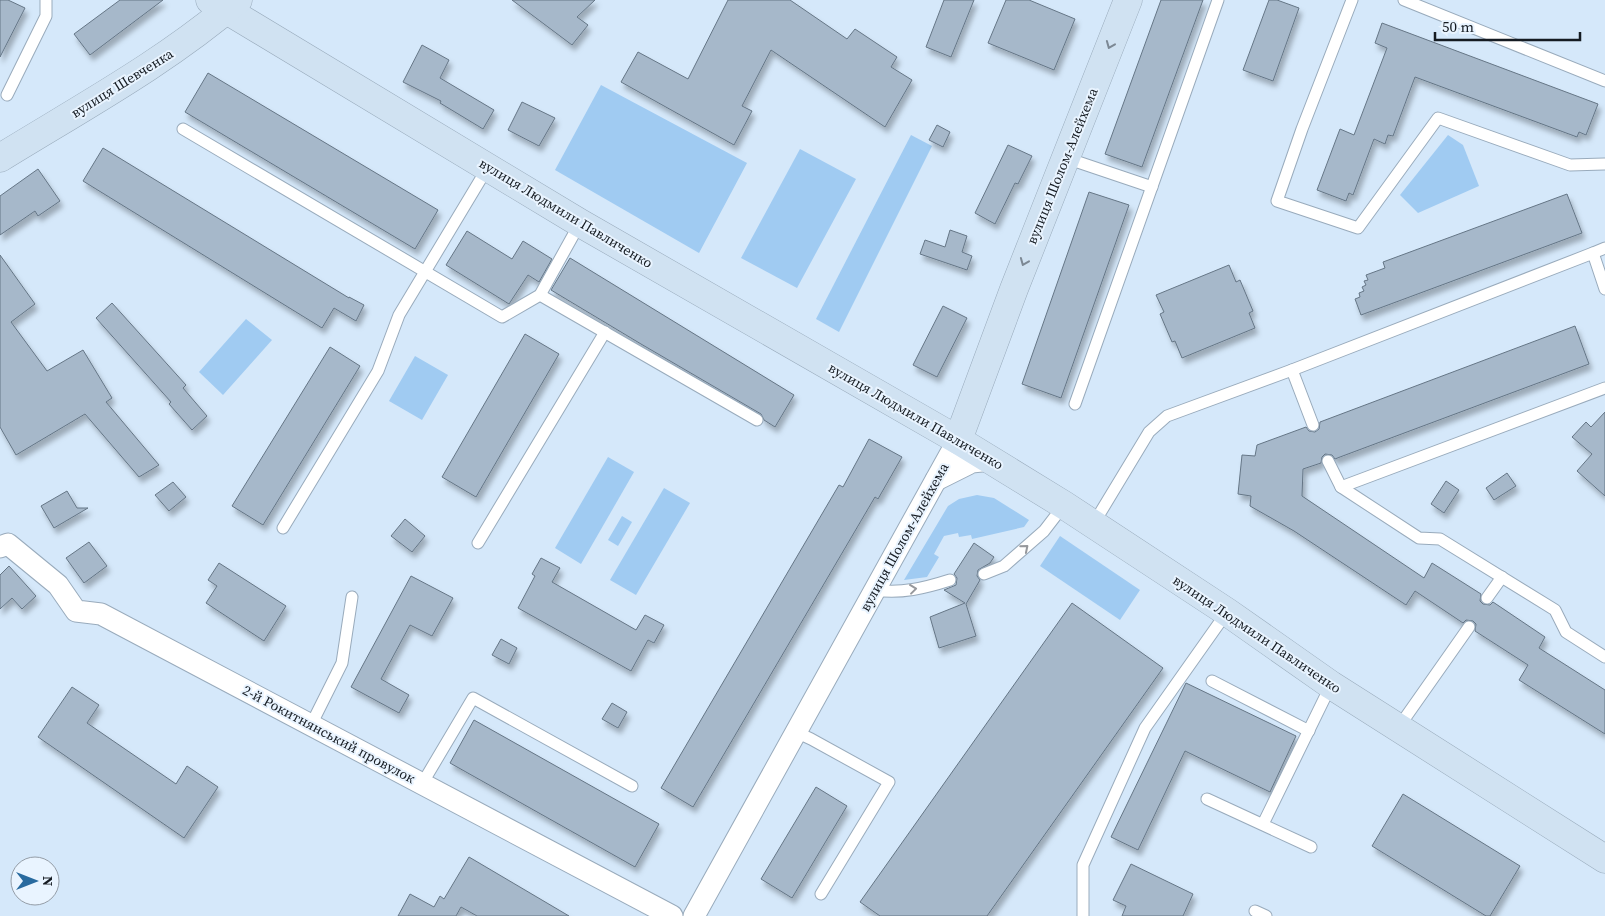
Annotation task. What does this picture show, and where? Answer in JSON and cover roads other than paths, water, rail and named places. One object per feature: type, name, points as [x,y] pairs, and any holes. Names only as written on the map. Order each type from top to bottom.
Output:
[{"type":"main road","name":"вулиця Шолом-Алейхема","points":[[958,440],[974,394],[1128,0]]},
{"type":"main road","name":"вулиця Шевченка","points":[[0,158],[186,42],[225,3]]},
{"type":"main road","name":"вулиця Людмили Павличенко","points":[[225,3],[580,223],[958,440],[1064,505],[1227,612],[1332,685],[1605,859]]},
{"type":"main road","points":[[920,418],[958,409],[974,394]]},
{"type":"main road","points":[[974,394],[975,420],[980,437],[991,460]]},
{"type":"street","points":[[920,418],[934,437],[940,456],[936,480]]},
{"type":"street","name":"вулиця Шолом-Алейхема","points":[[694,916],[958,440]]},
{"type":"street","points":[[936,480],[972,462],[991,460]]},
{"type":"street","name":"2-й Рокитнянський провулок","points":[[0,547],[8,544],[58,585],[76,611],[102,614],[672,916]]},
{"type":"lane","points":[[7,95],[46,16],[46,0]]},
{"type":"lane","points":[[1076,404],[1218,0]]},
{"type":"lane","points":[[1352,0],[1302,129],[1277,201],[1358,228],[1438,118],[1570,165],[1605,162]]},
{"type":"lane","points":[[1404,0],[1605,82]]},
{"type":"lane","points":[[183,129],[502,318],[540,295],[580,223]]},
{"type":"lane","points":[[1066,158],[1152,187]]},
{"type":"lane","points":[[282,528],[378,371],[399,315],[488,167]]},
{"type":"lane","points":[[1094,524],[1149,432],[1167,416],[1292,370],[1605,248]]},
{"type":"lane","points":[[1593,253],[1605,289]]},
{"type":"lane","points":[[540,295],[757,420]]},
{"type":"lane","points":[[478,543],[605,332]]},
{"type":"lane","points":[[1292,370],[1314,425]]},
{"type":"lane","points":[[1341,487],[1605,388]]},
{"type":"lane","points":[[1328,461],[1341,487],[1419,538],[1440,539],[1555,610],[1566,632],[1605,657]]},
{"type":"lane","points":[[984,574],[1004,566],[1044,531],[1064,505]]},
{"type":"lane","points":[[1487,598],[1502,577]]},
{"type":"lane","points":[[875,590],[891,592],[924,588],[950,580]]},
{"type":"lane","points":[[312,725],[342,662],[352,597]]},
{"type":"lane","points":[[1083,916],[1083,865],[1145,728],[1227,612]]},
{"type":"lane","points":[[1398,728],[1469,627]]},
{"type":"lane","points":[[1212,681],[1309,731]]},
{"type":"lane","points":[[1263,824],[1332,685]]},
{"type":"lane","points":[[422,784],[472,698],[632,786]]},
{"type":"lane","points":[[796,732],[889,782],[821,894]]},
{"type":"lane","points":[[1208,799],[1311,847]]},
{"type":"lane","points":[[1254,911],[1266,916]]}]
